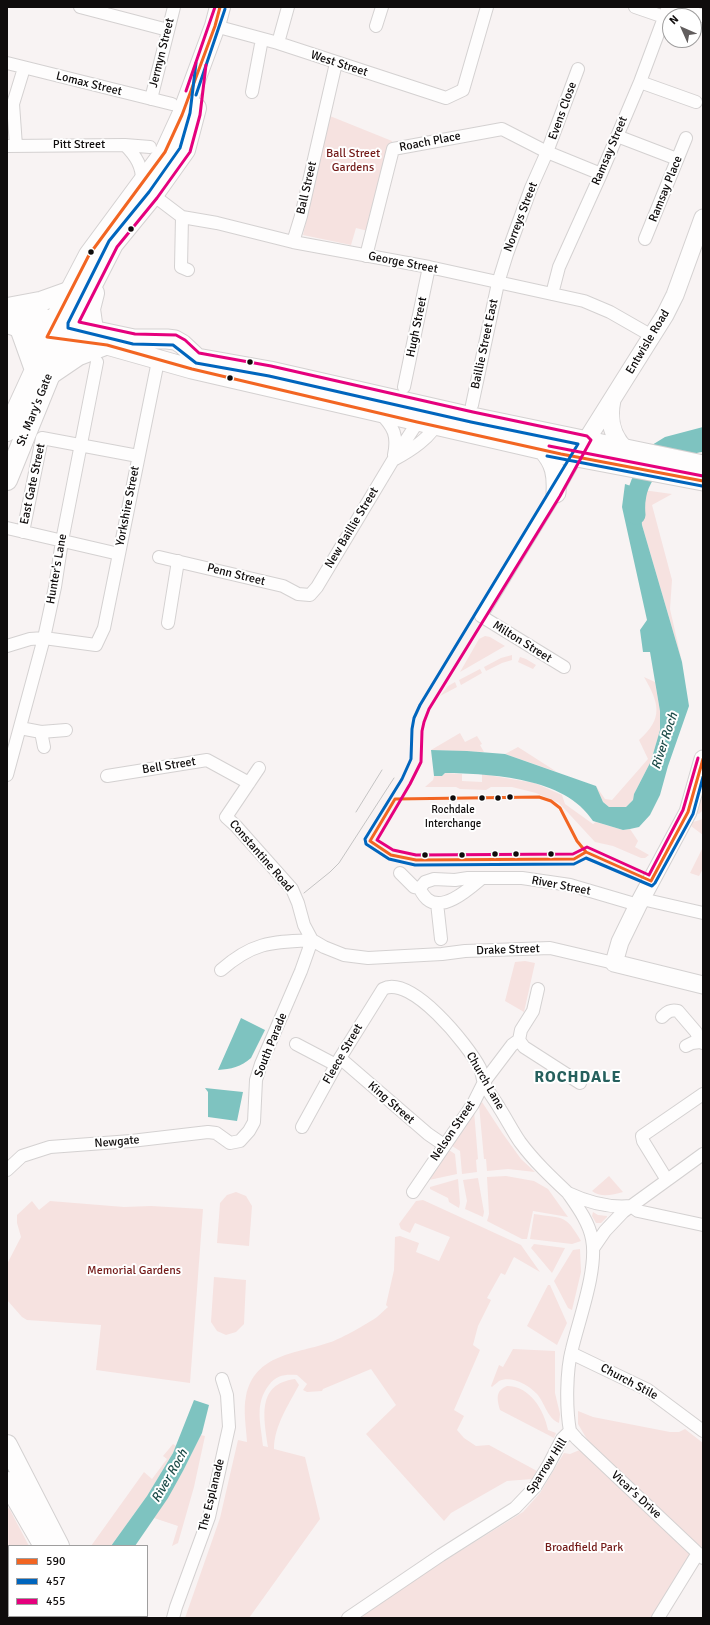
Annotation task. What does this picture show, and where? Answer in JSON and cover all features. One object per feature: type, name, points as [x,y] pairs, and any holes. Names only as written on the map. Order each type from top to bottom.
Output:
[{"type":"highway","points":[[59,331],[104,262],[113,244],[147,190],[166,152],[201,64],[215,26],[220,7]]},
{"type":"highway","points":[[59,331],[70,291],[89,255],[119,214],[147,190]]},
{"type":"highway","points":[[93,330],[90,309],[104,262]]},
{"type":"highway","points":[[11,323],[42,373]]},
{"type":"highway","name":"St. Mary's Gate","points":[[7,480],[42,373],[59,331]]},
{"type":"highway","name":"St. Mary's Gate","points":[[7,431],[42,373]]},
{"type":"highway","points":[[7,1445],[58,1545]]},
{"type":"highway","points":[[7,1482],[43,1545]]},
{"type":"main road","name":"Entwisle Road","points":[[576,457],[652,336],[675,296],[703,218]]},
{"type":"main road","points":[[7,308],[42,301],[70,291]]},
{"type":"main road","points":[[11,323],[25,315],[41,317],[59,331],[192,369],[417,422],[433,414],[586,441],[631,456],[699,472]]},
{"type":"main road","points":[[59,331],[93,330],[134,339],[175,340],[182,344],[197,358],[277,373],[433,414],[543,450],[576,457],[631,456]]},
{"type":"main road","points":[[42,373],[78,356],[107,345]]},
{"type":"main road","points":[[612,400],[610,415],[612,430],[616,439],[631,456]]},
{"type":"main road","points":[[543,450],[550,457],[556,471],[556,493]]},
{"type":"main road","points":[[614,963],[620,942],[688,812],[703,760]]},
{"type":"main road","name":"Drake Street","points":[[614,963],[703,985]]},
{"type":"street","points":[[80,7],[168,30]]},
{"type":"street","name":"Jermyn Street","points":[[151,99],[174,7]]},
{"type":"street","points":[[278,43],[288,7]]},
{"type":"street","points":[[376,26],[382,7]]},
{"type":"street","name":"West Street","points":[[215,26],[278,43],[446,98],[463,90],[487,7]]},
{"type":"street","points":[[635,7],[662,11]]},
{"type":"street","points":[[678,7],[703,16]]},
{"type":"street","name":"Ramsay Street","points":[[552,294],[559,267],[640,82],[662,23]]},
{"type":"street","points":[[252,92],[262,39]]},
{"type":"street","name":"Ball Street","points":[[293,242],[301,216],[336,63]]},
{"type":"street","name":"Lomax Street","points":[[7,64],[172,104]]},
{"type":"street","points":[[12,146],[13,104],[24,68]]},
{"type":"street","name":"Evens Close","points":[[548,152],[578,69]]},
{"type":"street","points":[[640,82],[696,102]]},
{"type":"street","name":"Roach Place","points":[[366,256],[393,150],[502,129],[548,152]]},
{"type":"street","points":[[617,136],[678,159]]},
{"type":"street","name":"Ramsay Place","points":[[645,239],[686,138]]},
{"type":"street","points":[[125,145],[135,155],[147,190]]},
{"type":"street","name":"Pitt Street","points":[[12,146],[125,145],[150,147]]},
{"type":"street","points":[[548,152],[601,174]]},
{"type":"street","name":"Norreys Street","points":[[498,283],[531,188],[548,152]]},
{"type":"street","name":"George Street","points":[[147,190],[182,217],[217,223],[293,242],[429,267],[584,301],[610,312],[652,336]]},
{"type":"street","points":[[182,217],[181,267],[188,270]]},
{"type":"street","name":"Hugh Street","points":[[404,387],[429,267]]},
{"type":"street","name":"Baillie Street East","points":[[472,405],[498,283]]},
{"type":"street","name":"Hunter's Lane","points":[[7,774],[44,638],[97,362]]},
{"type":"street","name":"Yorkshire Street","points":[[44,638],[96,645],[104,628],[157,366]]},
{"type":"street","name":"New Baillie Street","points":[[380,413],[387,420],[396,438],[393,460]]},
{"type":"street","name":"New Baillie Street","points":[[393,460],[406,453],[427,436],[433,414]]},
{"type":"street","name":"New Baillie Street","points":[[310,595],[318,587],[349,523],[393,460],[417,422]]},
{"type":"street","name":"East Gate Street","points":[[23,532],[42,438],[138,456]]},
{"type":"street","points":[[556,493],[576,457]]},
{"type":"street","name":"Milton Street","points":[[556,493],[481,616],[564,667]]},
{"type":"street","points":[[7,528],[119,554]]},
{"type":"street","name":"Penn Street","points":[[160,557],[178,560],[252,580],[283,586],[298,594],[310,595]]},
{"type":"street","points":[[168,623],[178,560]]},
{"type":"street","points":[[7,646],[30,639],[44,638]]},
{"type":"street","points":[[20,728],[41,732],[66,730]]},
{"type":"street","points":[[41,732],[44,747]]},
{"type":"street","name":"Bell Street","points":[[107,776],[207,760],[249,783]]},
{"type":"street","points":[[249,783],[259,768]]},
{"type":"street","name":"Constantine Road","points":[[249,783],[226,817],[236,826],[292,889],[296,897],[304,925],[312,940]]},
{"type":"street","points":[[400,872],[414,887],[420,888],[424,896],[430,901],[438,903],[444,903],[454,899],[466,892],[482,878]]},
{"type":"street","name":"River Street","points":[[420,888],[425,882],[434,879],[455,880],[468,878],[522,878],[570,885],[640,902],[703,913]]},
{"type":"street","points":[[438,903],[441,939]]},
{"type":"street","points":[[221,970],[233,959],[248,950],[277,941],[312,940]]},
{"type":"street","name":"Drake Street","points":[[312,940],[324,947],[344,955],[368,958],[473,951],[550,948],[614,963]]},
{"type":"street","name":"South Parade","points":[[230,1143],[240,1141],[249,1131],[254,1122],[256,1080],[261,1064],[302,968],[312,940]]},
{"type":"street","name":"Fleece Street","points":[[302,1127],[338,1061],[382,988],[389,985]]},
{"type":"street","name":"Church Lane","points":[[389,985],[396,986],[414,995],[440,1016],[451,1028],[480,1068],[484,1082],[519,1141],[534,1160],[568,1193],[588,1227],[594,1247]]},
{"type":"street","name":"Nelson Street","points":[[413,1192],[473,1104],[484,1082],[512,1045],[519,1040],[521,1030],[533,1011],[538,989]]},
{"type":"street","points":[[662,1017],[673,1010],[678,1011],[696,1032],[701,1043],[686,1046]]},
{"type":"street","points":[[519,1040],[524,1047],[580,1083]]},
{"type":"street","name":"King Street","points":[[296,1044],[338,1061],[428,1134],[444,1145]]},
{"type":"street","points":[[667,1180],[642,1141],[642,1136],[703,1094]]},
{"type":"street","name":"Newgate","points":[[7,1170],[22,1156],[50,1147],[131,1141],[208,1132],[216,1133],[230,1143]]},
{"type":"street","points":[[594,1247],[604,1231],[631,1206],[703,1154]]},
{"type":"street","name":"Church Lane","points":[[568,1193],[586,1200],[613,1206],[631,1206]]},
{"type":"street","points":[[631,1206],[638,1211],[703,1225]]},
{"type":"street","name":"Sparrow Hill","points":[[348,1618],[441,1555],[515,1508],[535,1487],[562,1439],[570,1431],[567,1409],[571,1353],[588,1285],[594,1247]]},
{"type":"street","name":"Church Stile","points":[[571,1353],[648,1390],[703,1431]]},
{"type":"street","name":"The Esplanade","points":[[172,1615],[209,1517],[229,1427],[227,1395],[222,1379]]},
{"type":"street","name":"Vicar's Drive","points":[[570,1431],[576,1440],[701,1555]]},
{"type":"street","points":[[658,1618],[701,1555]]},
{"type":"green space","name":"Ball Street Gardens","points":[[330,116],[392,141],[368,231],[356,228],[351,245],[303,235]]},
{"type":"green space","points":[[643,490],[672,494],[652,505],[672,580],[670,609],[682,662],[642,525],[640,501]]},
{"type":"green space","points":[[485,636],[490,637],[505,646],[460,672],[479,639]]},
{"type":"green space","points":[[512,655],[512,660],[486,671],[484,667],[501,658]]},
{"type":"green space","points":[[520,657],[536,665],[533,669],[518,662]]},
{"type":"green space","points":[[480,669],[482,673],[461,685],[459,680]]},
{"type":"green space","points":[[644,677],[655,682],[660,711],[660,730],[651,761],[634,794],[633,800],[626,807],[609,807],[603,802],[596,786],[605,799],[612,800],[648,759],[639,740],[647,732],[656,717],[656,703]]},
{"type":"green space","points":[[455,682],[457,687],[440,696],[448,686]]},
{"type":"green space","points":[[460,733],[465,742],[477,736],[482,744],[480,745],[484,752],[431,750]]},
{"type":"green space","points":[[518,747],[557,772],[505,754]]},
{"type":"green space","points":[[445,773],[462,774],[462,781],[482,782],[482,774],[535,783],[562,795],[565,804],[593,824],[596,822],[623,830],[630,829],[638,841],[635,847],[649,855],[645,858],[641,858],[613,846],[595,842],[559,803],[536,793],[512,787],[491,787],[486,790],[460,789],[456,787],[425,787],[433,780],[434,776],[442,776]]},
{"type":"green space","points":[[703,790],[703,810],[699,814],[695,813]]},
{"type":"green space","points":[[703,819],[703,835],[691,826],[693,822]]},
{"type":"green space","points":[[703,847],[703,869],[699,876],[690,873]]},
{"type":"green space","points":[[525,961],[535,963],[524,1012],[505,1001],[515,962]]},
{"type":"green space","points":[[482,1102],[521,1159],[535,1172],[508,1169],[487,1171],[486,1159],[484,1159],[479,1105]]},
{"type":"green space","points":[[474,1111],[478,1159],[476,1160],[477,1172],[462,1174],[460,1151],[452,1146]]},
{"type":"green space","points":[[449,1150],[455,1154],[457,1174],[429,1180]]},
{"type":"green space","points":[[506,1176],[534,1181],[548,1189],[568,1217],[533,1211],[527,1239],[522,1239],[487,1221],[489,1214],[487,1177]]},
{"type":"green space","points":[[609,1176],[623,1192],[611,1195],[599,1195],[592,1191]]},
{"type":"green space","points":[[478,1178],[484,1212],[483,1217],[465,1209],[467,1201],[463,1180]]},
{"type":"green space","points":[[458,1179],[459,1208],[449,1202],[448,1198],[430,1189],[430,1187]]},
{"type":"green space","points":[[236,1192],[246,1196],[252,1206],[249,1246],[217,1243],[220,1203],[227,1195]]},
{"type":"green space","points":[[423,1200],[521,1245],[540,1272],[514,1257],[505,1275],[501,1273],[487,1298],[491,1300],[478,1326],[473,1345],[480,1350],[454,1410],[464,1416],[457,1430],[464,1438],[476,1446],[489,1445],[537,1471],[532,1479],[507,1481],[451,1513],[444,1521],[366,1434],[396,1405],[371,1369],[323,1389],[322,1391],[307,1392],[303,1390],[307,1384],[297,1375],[285,1375],[278,1377],[269,1385],[261,1399],[260,1422],[263,1446],[268,1447],[265,1425],[265,1404],[268,1395],[282,1382],[295,1379],[299,1385],[279,1424],[276,1432],[274,1449],[305,1457],[320,1519],[249,1618],[185,1618],[220,1518],[238,1440],[247,1442],[245,1407],[246,1396],[251,1382],[258,1371],[268,1363],[279,1357],[336,1340],[373,1320],[388,1307],[386,1305],[394,1270],[395,1237],[400,1236],[419,1243],[416,1252],[439,1261],[450,1237],[415,1223],[410,1233],[401,1229],[399,1224],[416,1201]]},
{"type":"green space","name":"Memorial Gardens","points":[[32,1201],[39,1210],[50,1201],[124,1207],[151,1206],[203,1209],[190,1383],[96,1370],[101,1325],[27,1320],[22,1317],[7,1300],[7,1264],[21,1237],[17,1223],[17,1215]]},
{"type":"green space","points":[[593,1212],[607,1217],[601,1223],[596,1223],[592,1216]]},
{"type":"green space","points":[[534,1214],[563,1219],[571,1226],[581,1241],[572,1244],[530,1239]]},
{"type":"green space","points":[[534,1244],[565,1248],[552,1273],[531,1248]]},
{"type":"green space","points":[[580,1249],[581,1272],[572,1310],[568,1308],[554,1281],[573,1250]]},
{"type":"green space","points":[[214,1277],[246,1280],[244,1324],[236,1332],[226,1335],[217,1331],[211,1322]]},
{"type":"green space","points":[[548,1285],[550,1285],[567,1323],[557,1345],[527,1326]]},
{"type":"green space","points":[[513,1349],[555,1351],[555,1393],[560,1414],[559,1423],[552,1418],[537,1394],[525,1384],[514,1380],[504,1379],[492,1387],[491,1386],[499,1365],[503,1367]]},
{"type":"green space","points":[[507,1386],[523,1390],[535,1400],[543,1415],[548,1430],[556,1433],[554,1438],[500,1410],[498,1396],[500,1390]]},
{"type":"green space","points":[[578,1411],[593,1417],[670,1432],[679,1432],[685,1429],[703,1443],[703,1550],[588,1441],[578,1424]]},
{"type":"green space","points":[[201,1435],[205,1436],[194,1487],[178,1543],[172,1546],[178,1526],[154,1518],[183,1471]]},
{"type":"green space","points":[[173,1444],[176,1446],[147,1496],[112,1545],[92,1545],[144,1472],[152,1479],[167,1459],[163,1456]]},
{"type":"green space","name":"Broadfield Park","points":[[582,1449],[692,1556],[654,1618],[360,1618],[410,1582],[523,1512],[540,1493],[564,1453],[570,1454]]},
{"type":"green space","points":[[9,1508],[28,1545],[8,1545],[8,1570],[7,1569],[7,1509]]},
{"type":"water","points":[[703,427],[703,451],[690,454],[652,445],[665,437]]},
{"type":"water","points":[[625,484],[643,490],[640,501],[642,525],[682,662],[689,706],[668,766],[660,795],[650,815],[639,827],[623,830],[593,821],[580,806],[565,795],[526,781],[484,775],[445,773],[442,776],[434,776],[431,750],[505,754],[596,786],[603,802],[609,807],[626,807],[633,800],[634,794],[651,761],[660,730],[660,711],[650,652],[643,652],[640,630],[647,620],[622,507]]},
{"type":"water","points":[[241,1018],[265,1030],[251,1058],[236,1067],[218,1070]]},
{"type":"water","points":[[205,1088],[243,1092],[237,1121],[208,1117],[208,1092]]},
{"type":"water","points":[[194,1400],[209,1405],[202,1433],[183,1471],[168,1498],[136,1545],[112,1545],[147,1496],[173,1453]]},
{"type":"waterway","name":"River Roch","points":[[636,515],[636,500],[639,486],[653,465],[664,456],[676,450],[703,442]]},
{"type":"tram line","points":[[356,812],[382,770]]},
{"type":"tram line","points":[[304,893],[339,863],[394,778]]},
{"type":"transit line","name":"455","points":[[186,91],[215,7]]},
{"type":"transit line","name":"590","points":[[220,7],[215,26],[182,115],[165,152],[89,255],[47,337],[107,345],[192,369],[417,422],[561,454],[703,481]]},
{"type":"transit line","name":"457","points":[[196,95],[225,9]]},
{"type":"transit line","name":"457","points":[[196,63],[190,113],[180,148],[149,192],[109,241],[68,323],[68,328],[133,344],[173,345],[196,363],[269,376],[471,422],[578,444],[420,705],[414,718],[412,729],[411,759],[402,779],[365,839],[366,844],[389,859],[415,865],[574,864],[586,858],[652,886],[693,814],[703,777]]},
{"type":"transit line","name":"455","points":[[206,65],[200,115],[190,152],[157,198],[117,247],[79,322],[135,334],[176,335],[185,340],[199,353],[271,366],[473,412],[587,436],[591,440],[560,496],[429,709],[422,731],[421,762],[410,784],[377,840],[393,850],[416,855],[573,854],[587,847],[649,875],[683,810],[698,758]]},
{"type":"transit line","name":"455","points":[[549,446],[703,476]]},
{"type":"transit line","name":"457","points":[[547,456],[702,486]]},
{"type":"transit line","name":"590","points":[[651,881],[688,812],[703,759]]},
{"type":"transit line","name":"590","points":[[370,841],[395,799],[539,797],[551,801],[560,808],[577,841],[586,852],[651,881]]},
{"type":"transit line","name":"590","points":[[370,841],[391,855],[416,860],[574,859],[586,852]]},
{"type":"place","name":"Rochdale Interchange","points":[[453,798]]},
{"type":"district","name":"ROCHDALE","points":[[578,1078]]}]
